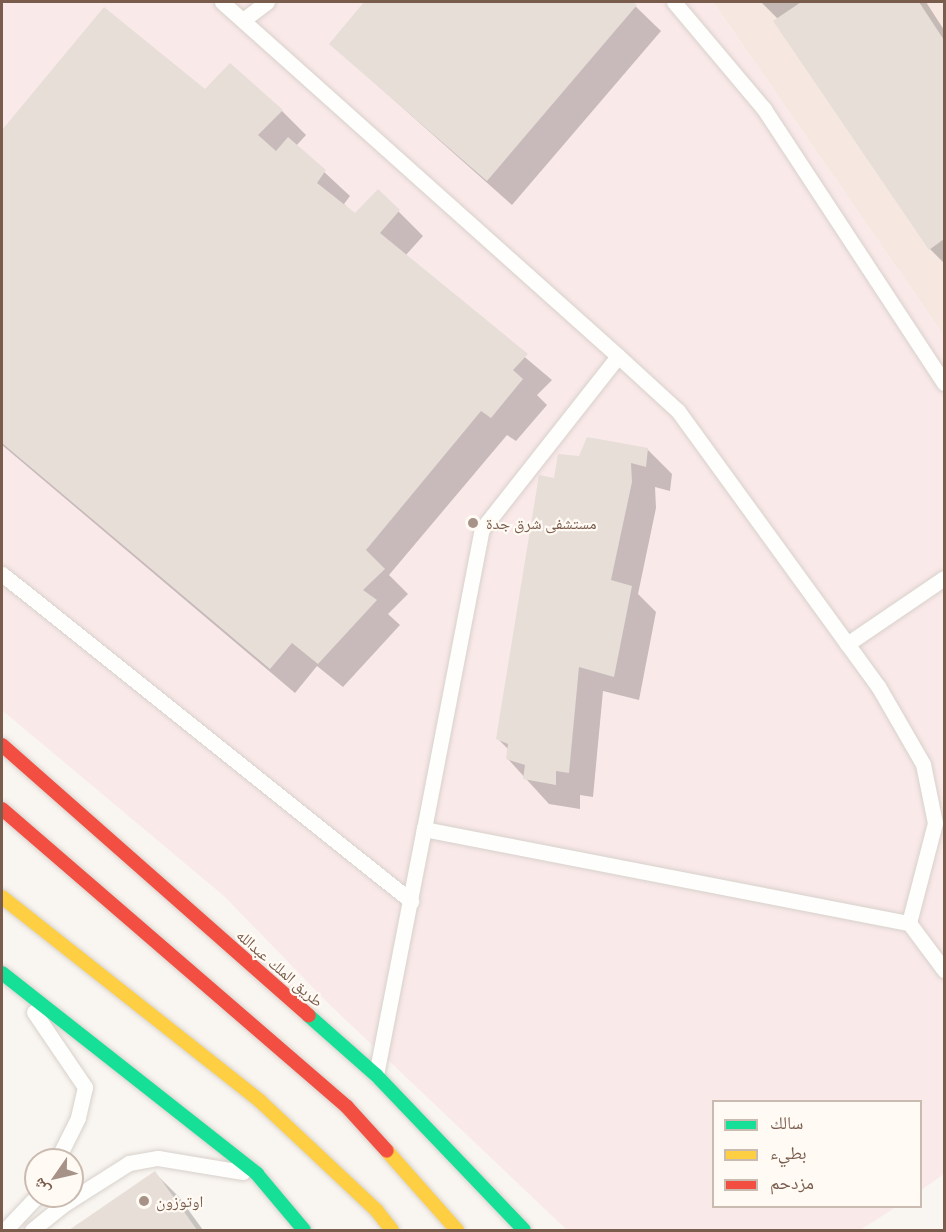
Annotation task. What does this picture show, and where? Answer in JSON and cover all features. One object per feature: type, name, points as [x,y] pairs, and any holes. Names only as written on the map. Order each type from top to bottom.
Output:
[{"type":"main road","name":"طريق الملك عبدالله","points":[[2,745],[376,1075],[524,1230]]},
{"type":"main road","points":[[2,809],[347,1107],[458,1230]]},
{"type":"main road","points":[[2,897],[260,1101],[377,1211],[392,1230]]},
{"type":"main road","points":[[2,973],[257,1174],[304,1230]]},
{"type":"main road","points":[[495,1200],[509,1230]]},
{"type":"main road","points":[[495,1200],[517,1230]]},
{"type":"lane","points":[[222,2],[678,411],[878,686],[923,764],[935,823],[909,922]]},
{"type":"lane","points":[[243,20],[267,2]]},
{"type":"lane","points":[[674,2],[764,109],[945,382]]},
{"type":"lane","points":[[376,1075],[482,529],[618,356]]},
{"type":"lane","points":[[2,574],[411,901]]},
{"type":"lane","points":[[847,644],[945,578]]},
{"type":"lane","points":[[424,829],[909,922],[945,970]]},
{"type":"lane","points":[[15,984],[85,1087],[78,1118],[63,1148]]},
{"type":"lane","points":[[32,1230],[63,1205],[129,1163],[158,1158],[257,1174]]},
{"type":"lane","points":[[5,1230],[26,1208]]},
{"type":"shaded area","name":"مستشفى شرق جدة","points":[[2,2],[713,2],[944,336],[944,1174],[922,1189],[922,1100],[712,1100],[712,1208],[894,1208],[860,1230],[567,1230],[328,1003],[224,896],[2,710]]},
{"type":"shaded area","points":[[713,2],[944,2],[944,336]]},
{"type":"building","points":[[364,2],[633,2],[637,5],[487,181],[329,44]]},
{"type":"building","points":[[801,2],[919,2],[944,40],[944,239],[929,250],[773,21]]},
{"type":"building","points":[[104,7],[205,89],[230,63],[283,110],[258,135],[276,151],[288,137],[326,170],[317,183],[355,213],[378,189],[400,210],[380,233],[528,354],[513,370],[523,379],[491,418],[481,411],[366,550],[385,569],[363,590],[377,600],[318,664],[292,643],[270,669],[2,443],[2,130]]},
{"type":"building","points":[[587,437],[648,448],[646,467],[631,463],[632,482],[611,580],[632,586],[614,677],[579,667],[569,773],[556,771],[556,785],[523,779],[525,765],[506,759],[508,744],[496,739],[539,475],[554,478],[558,454],[579,456]]},
{"type":"building","name":"اوتوزون","points":[[155,1171],[197,1230],[69,1230]]},
{"type":"traffic: fast","points":[[2,973],[257,1174],[304,1230]]},
{"type":"traffic: fast","points":[[309,1016],[376,1075],[524,1230]]},
{"type":"traffic: slow","points":[[2,897],[260,1101],[377,1211],[392,1230]]},
{"type":"traffic: slow","points":[[387,1151],[457,1230]]},
{"type":"traffic: jam","points":[[2,745],[309,1016]]},
{"type":"traffic: jam","points":[[2,809],[347,1107],[387,1151]]},
{"type":"place","name":"مستشفى شرق جدة","points":[[473,523]]},
{"type":"place","name":"اوتوزون","points":[[144,1201]]}]
